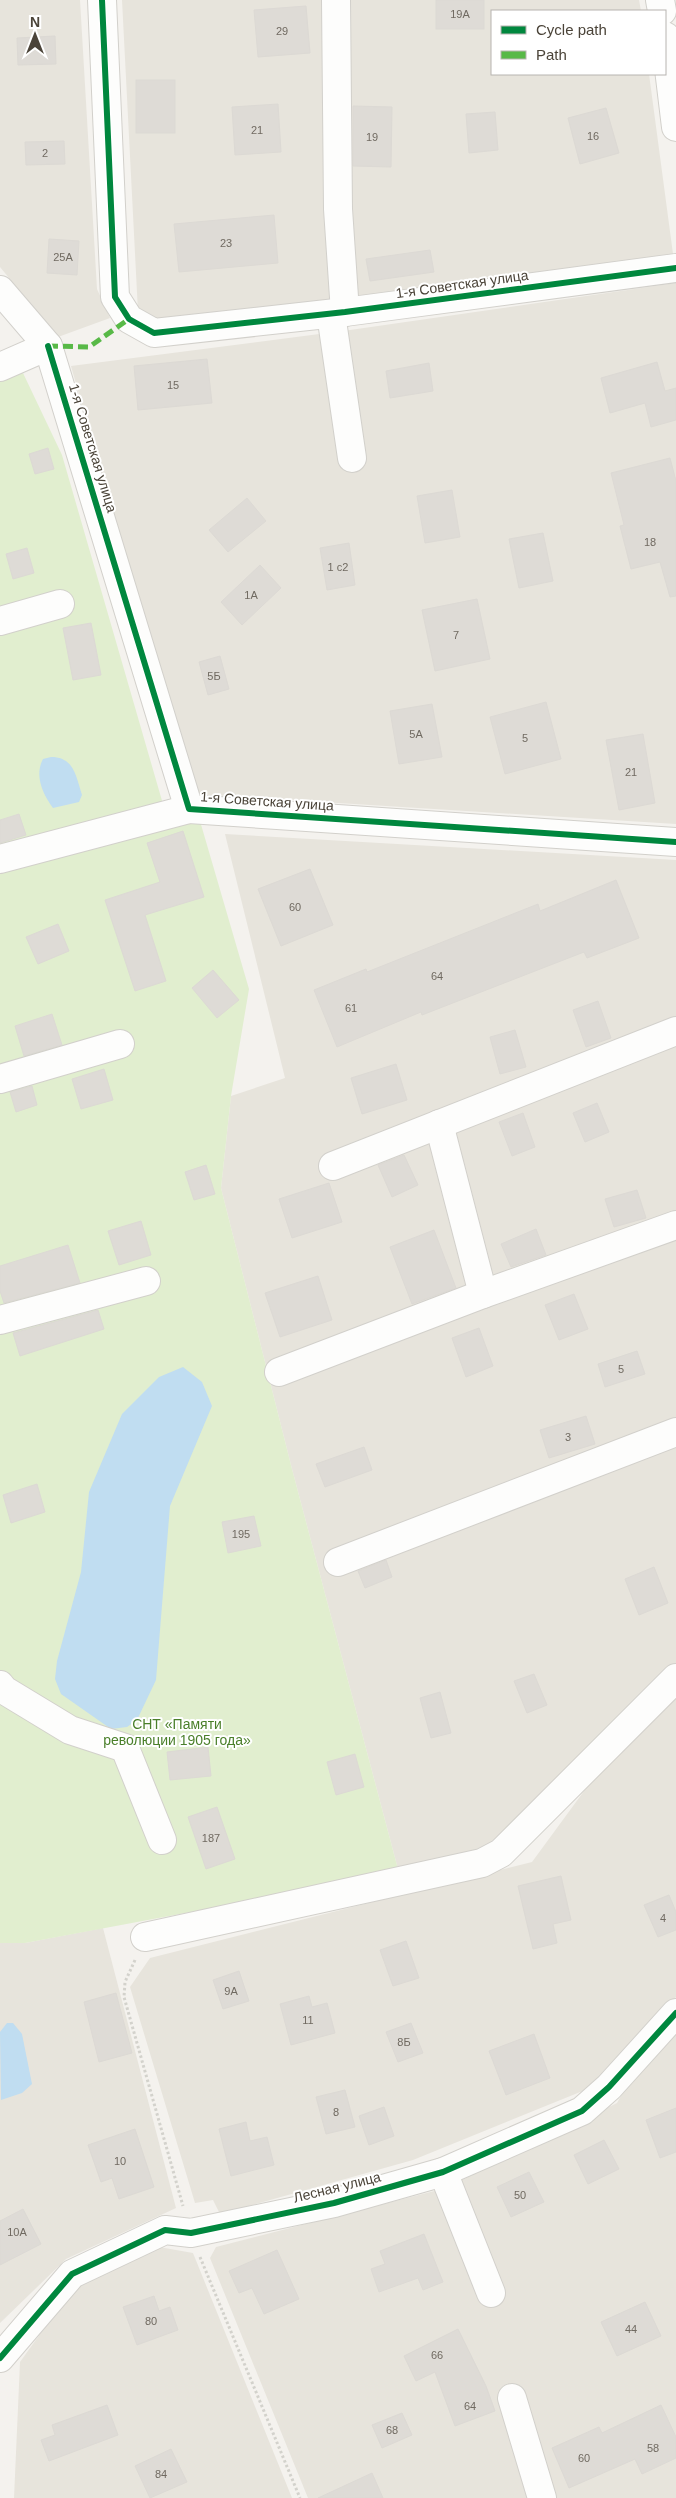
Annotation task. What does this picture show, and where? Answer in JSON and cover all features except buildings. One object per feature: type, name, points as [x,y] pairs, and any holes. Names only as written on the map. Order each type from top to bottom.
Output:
[{"type":"street","name":"1-я Советская улица","points":[[102,0],[115,297],[129,319],[154,333],[338,313],[676,268]]},
{"type":"street","points":[[336,0],[338,313],[352,458]]},
{"type":"street","points":[[666,44],[676,127]]},
{"type":"street","points":[[0,290],[48,346],[0,368]]},
{"type":"street","name":"1-я Советская улица","points":[[48,346],[190,808],[676,842]]},
{"type":"street","points":[[0,621],[60,604]]},
{"type":"street","points":[[0,859],[190,808]]},
{"type":"street","points":[[333,1166],[676,1031]]},
{"type":"street","points":[[0,1079],[120,1044]]},
{"type":"street","points":[[439,1124],[483,1294]]},
{"type":"street","points":[[279,1372],[483,1294],[676,1225]]},
{"type":"street","points":[[0,1320],[146,1281]]},
{"type":"street","points":[[338,1562],[676,1432]]},
{"type":"street","points":[[146,1937],[482,1863],[501,1852],[676,1678]]},
{"type":"street","points":[[0,1685],[4,1690],[70,1730],[125,1748],[162,1840]]},
{"type":"street","name":"Лесная улица","points":[[0,2358],[72,2274],[165,2230],[191,2233],[315,2207],[443,2172],[582,2111],[609,2087],[676,2013]]},
{"type":"street","points":[[443,2172],[491,2293]]},
{"type":"street","points":[[512,2398],[542,2498]]},
{"type":"shaded area","points":[[0,0],[80,0],[97,289],[110,318],[58,337],[0,267]]},
{"type":"shaded area","points":[[122,0],[639,0],[641,10],[491,10],[491,75],[649,75],[673,254],[158,324],[138,312]]},
{"type":"shaded area","points":[[676,283],[676,824],[192,794],[71,366],[350,330]]},
{"type":"shaded area","points":[[225,834],[676,860],[676,1667],[485,1855],[399,1873],[292,1469],[221,1188],[231,1096],[285,1078]]},
{"type":"shaded area","points":[[676,1696],[676,1997],[595,2086],[413,2160],[220,2214],[213,2200],[195,2203],[130,1987],[150,1958],[532,1862],[587,1787]]},
{"type":"shaded area","points":[[103,1928],[176,2208],[66,2259],[0,2323],[0,1943],[25,1943]]},
{"type":"shaded area","points":[[676,2026],[676,2498],[308,2498],[210,2258],[216,2247],[446,2188],[617,2103],[635,2070]]},
{"type":"shaded area","points":[[159,2247],[193,2253],[292,2498],[14,2498],[20,2362],[76,2284]]},
{"type":"green space","name":"СНТ «Памяти революции 1905 года»","points":[[23,373],[62,455],[167,818],[200,821],[249,989],[231,1096],[221,1188],[292,1469],[399,1873],[25,1943],[0,1943],[0,379]]},
{"type":"water","points":[[51,757],[65,760],[73,769],[82,795],[79,802],[53,808],[49,803],[41,785],[39,772],[43,759]]},
{"type":"water","points":[[183,1367],[202,1382],[212,1406],[170,1506],[156,1680],[137,1720],[127,1727],[111,1729],[61,1694],[55,1679],[57,1661],[81,1572],[89,1492],[122,1414],[159,1377]]},
{"type":"water","points":[[7,2023],[13,2023],[22,2034],[32,2084],[22,2093],[1,2100],[0,2032]]},
{"type":"marked path","points":[[48,346],[89,347],[129,319]]},
{"type":"cycle path","points":[[102,0],[115,297],[129,319],[154,333],[345,312],[676,268]]},
{"type":"cycle path","points":[[48,346],[189,809],[676,842]]},
{"type":"cycle path","points":[[0,2358],[72,2274],[165,2230],[191,2233],[334,2203],[443,2172],[582,2111],[609,2087],[676,2013]]}]
